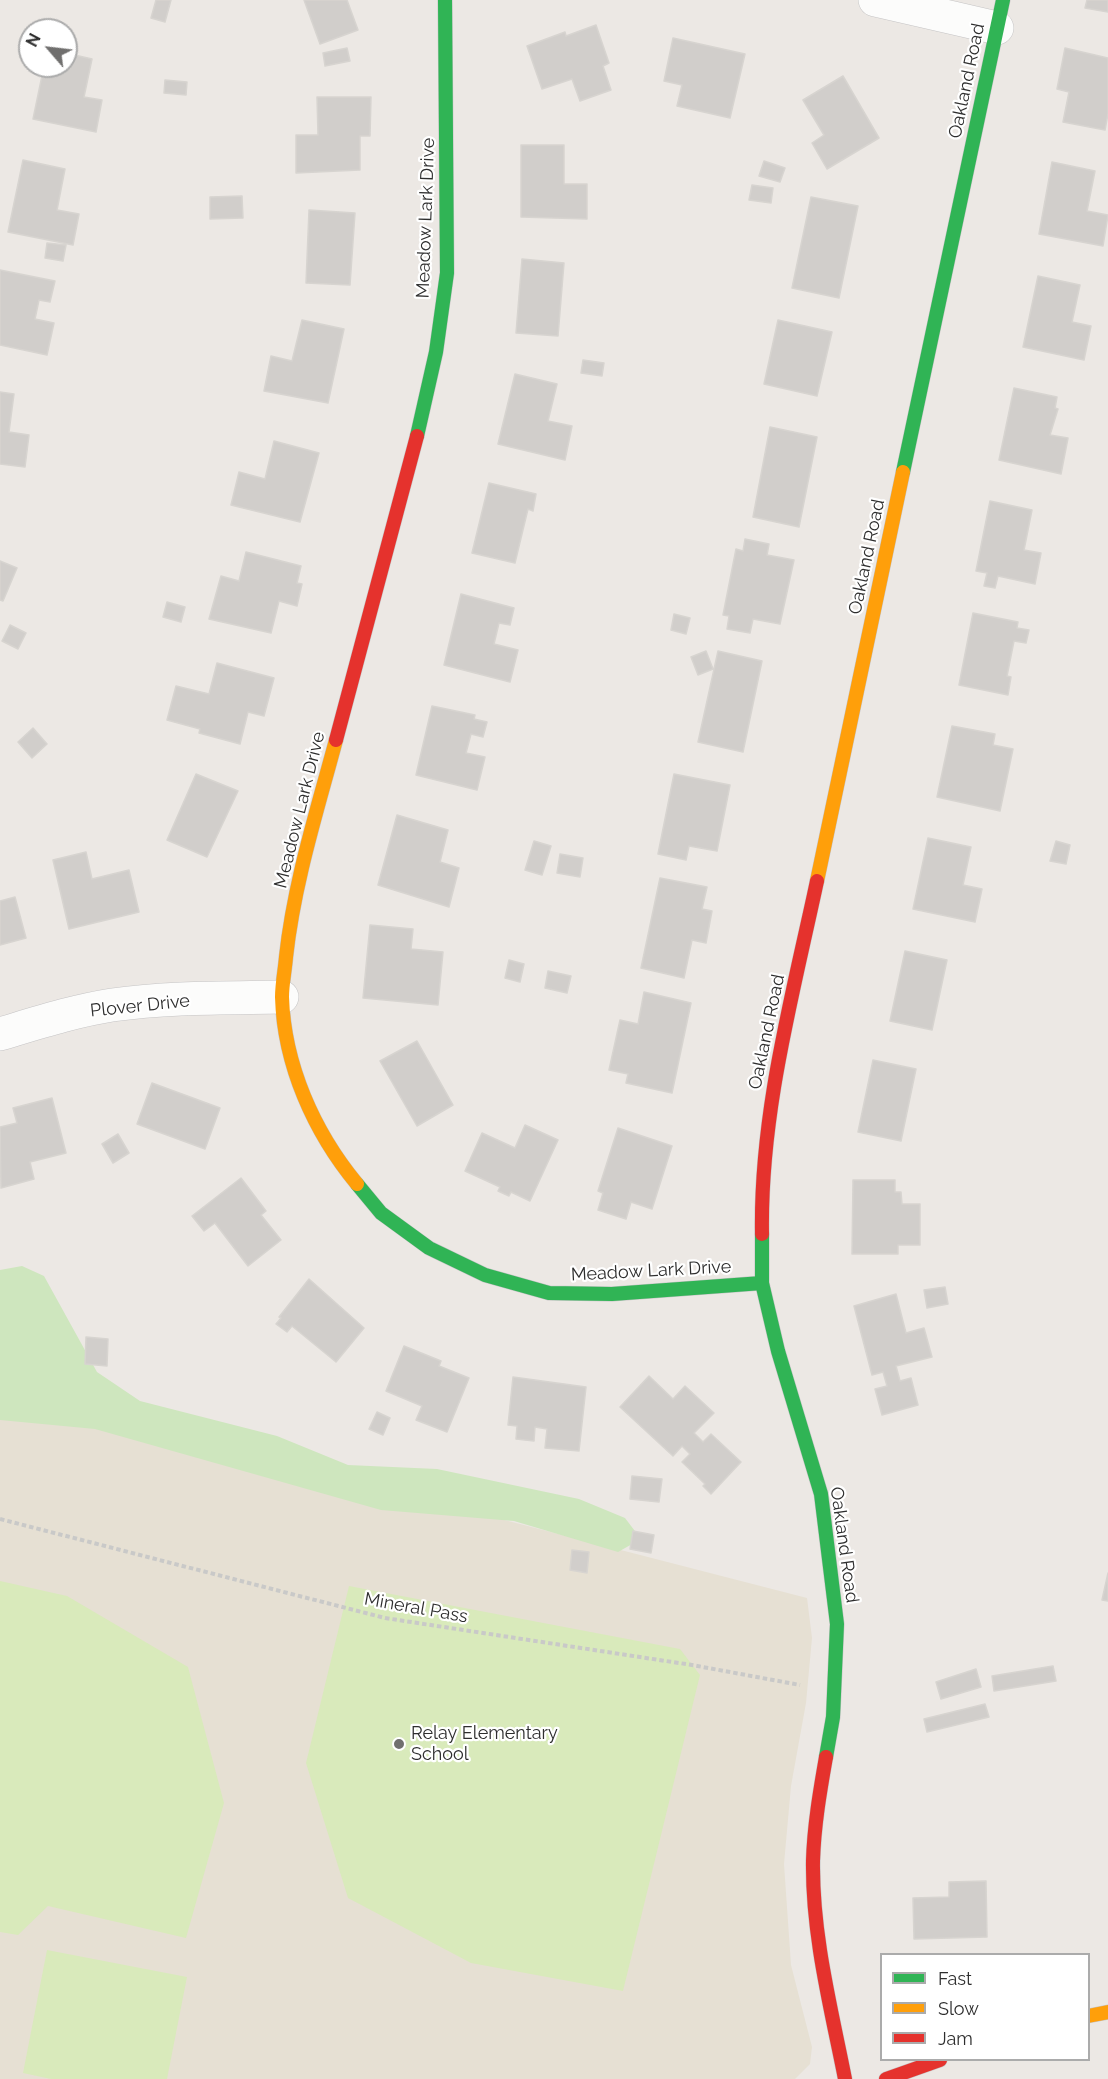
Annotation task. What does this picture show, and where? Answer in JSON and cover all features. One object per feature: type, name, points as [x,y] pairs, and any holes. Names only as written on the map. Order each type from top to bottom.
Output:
[{"type":"street","name":"Meadow Lark Drive","points":[[445,0],[447,273],[436,352],[421,423],[301,871],[288,938],[282,997],[291,1059],[315,1124],[345,1171],[381,1213],[429,1248],[485,1275],[549,1293],[612,1294],[762,1283]]},
{"type":"street","points":[[875,0],[1000,14]]},
{"type":"street","name":"Oakland Road","points":[[845,2079],[820,1955],[813,1862],[819,1794],[833,1717],[837,1624],[821,1494],[778,1351],[762,1283],[761,1181],[770,1107],[1000,14]]},
{"type":"street","name":"Plover Drive","points":[[0,1034],[111,1005],[161,1000],[282,997]]},
{"type":"street","points":[[1090,2016],[1108,2012]]},
{"type":"street","points":[[886,2079],[937,2061]]},
{"type":"path","name":"Mineral Pass","points":[[0,1519],[385,1618],[692,1665],[834,1692]]},
{"type":"shaded area","name":"Relay Elementary School","points":[[0,1390],[807,1598],[812,1638],[806,1703],[791,1786],[784,1864],[791,1965],[812,2047],[810,2064],[795,2079],[0,2079]]},
{"type":"green space","points":[[22,1266],[44,1276],[97,1372],[140,1401],[277,1436],[348,1465],[437,1469],[579,1499],[625,1518],[641,1539],[618,1552],[514,1521],[381,1510],[95,1429],[0,1420],[0,1270]]},
{"type":"green space","points":[[0,1581],[67,1596],[188,1667],[224,1803],[186,1938],[48,1906],[18,1935],[0,1932]]},
{"type":"green space","points":[[349,1586],[680,1649],[700,1675],[623,1991],[471,1963],[348,1898],[306,1763]]},
{"type":"green space","points":[[47,1950],[187,1977],[167,2079],[51,2079],[23,2073]]},
{"type":"building","points":[[156,0],[171,0],[165,22],[151,18]]},
{"type":"building","points":[[304,0],[347,0],[358,30],[320,44]]},
{"type":"building","points":[[1087,0],[1108,0],[1108,12],[1085,8]]},
{"type":"building","points":[[596,25],[609,63],[603,66],[611,90],[580,101],[572,79],[542,89],[527,46],[565,32],[566,36]]},
{"type":"building","points":[[673,38],[745,54],[730,118],[677,106],[682,85],[664,81]]},
{"type":"building","points":[[347,48],[350,61],[325,66],[323,53]]},
{"type":"building","points":[[1065,48],[1108,58],[1108,114],[1105,130],[1063,122],[1069,92],[1057,89]]},
{"type":"building","points":[[78,56],[92,59],[84,97],[102,100],[96,132],[33,119],[42,78],[78,78]]},
{"type":"building","points":[[843,76],[879,138],[827,169],[812,143],[824,135],[803,100]]},
{"type":"building","points":[[165,80],[187,82],[186,95],[164,93]]},
{"type":"building","points":[[317,97],[371,97],[370,136],[360,136],[360,170],[296,173],[296,135],[318,135]]},
{"type":"building","points":[[521,145],[564,145],[564,184],[587,184],[587,219],[521,217]]},
{"type":"building","points":[[23,160],[65,169],[57,210],[79,214],[73,245],[8,232]]},
{"type":"building","points":[[764,161],[785,168],[780,182],[759,176]]},
{"type":"building","points":[[1052,162],[1095,171],[1087,211],[1108,215],[1103,246],[1039,234]]},
{"type":"building","points":[[752,185],[773,188],[771,203],[749,200]]},
{"type":"building","points":[[242,196],[243,218],[210,219],[210,197]]},
{"type":"building","points":[[811,197],[858,206],[839,298],[792,288]]},
{"type":"building","points":[[309,210],[355,213],[350,285],[306,283]]},
{"type":"building","points":[[47,243],[66,245],[63,261],[45,258]]},
{"type":"building","points":[[522,259],[564,263],[558,336],[516,333]]},
{"type":"building","points":[[0,270],[55,281],[50,302],[39,300],[35,319],[54,323],[47,355],[0,345]]},
{"type":"building","points":[[1038,276],[1080,285],[1072,322],[1091,326],[1084,360],[1023,347]]},
{"type":"building","points":[[302,320],[344,329],[328,403],[264,391],[271,356],[292,361]]},
{"type":"building","points":[[778,320],[832,332],[817,396],[764,384]]},
{"type":"building","points":[[583,360],[604,363],[602,376],[581,373]]},
{"type":"building","points":[[515,374],[557,384],[548,421],[572,426],[565,460],[498,444]]},
{"type":"building","points":[[1014,388],[1057,397],[1055,408],[1058,409],[1050,435],[1068,438],[1061,474],[999,460]]},
{"type":"building","points":[[0,392],[14,394],[9,432],[29,435],[25,467],[0,464]]},
{"type":"building","points":[[770,427],[817,437],[799,527],[753,517]]},
{"type":"building","points":[[274,441],[319,453],[300,522],[231,505],[239,472],[265,479]]},
{"type":"building","points":[[489,483],[536,494],[533,511],[528,509],[515,563],[472,553]]},
{"type":"building","points":[[990,501],[1032,510],[1024,550],[1041,553],[1035,584],[998,576],[995,588],[984,586],[987,573],[976,571]]},
{"type":"building","points":[[745,539],[769,544],[767,555],[794,560],[780,624],[753,619],[750,633],[727,629],[729,616],[723,615],[736,549],[743,551]]},
{"type":"building","points":[[246,552],[301,566],[297,583],[302,584],[297,606],[279,601],[271,633],[209,619],[221,576],[239,581]]},
{"type":"building","points":[[0,561],[17,568],[3,601],[0,600]]},
{"type":"building","points":[[461,594],[514,608],[510,625],[499,623],[494,644],[518,650],[510,682],[444,665]]},
{"type":"building","points":[[167,602],[185,607],[181,622],[163,617]]},
{"type":"building","points":[[973,613],[1018,622],[1017,628],[1029,630],[1026,643],[1014,641],[1007,676],[1011,677],[1008,695],[959,685]]},
{"type":"building","points":[[674,614],[690,618],[686,634],[671,630]]},
{"type":"building","points":[[10,625],[26,633],[18,649],[2,641]]},
{"type":"building","points":[[706,651],[713,669],[698,675],[691,657]]},
{"type":"building","points":[[718,651],[762,661],[743,752],[698,742]]},
{"type":"building","points":[[217,663],[274,678],[264,716],[248,712],[240,744],[199,733],[200,729],[167,720],[176,686],[209,694]]},
{"type":"building","points":[[432,706],[475,715],[474,719],[487,722],[483,737],[471,734],[466,753],[485,757],[477,790],[416,775]]},
{"type":"building","points":[[952,726],[995,734],[993,745],[1013,749],[1000,811],[937,797]]},
{"type":"building","points":[[33,728],[47,744],[32,758],[18,742]]},
{"type":"building","points":[[196,774],[238,791],[207,857],[167,840]]},
{"type":"building","points":[[674,774],[730,785],[717,851],[689,846],[686,860],[658,854]]},
{"type":"building","points":[[397,815],[448,830],[440,862],[459,868],[449,907],[378,885]]},
{"type":"building","points":[[928,838],[971,847],[963,885],[982,889],[975,922],[913,909]]},
{"type":"building","points":[[534,841],[551,846],[542,875],[525,870]]},
{"type":"building","points":[[1056,841],[1070,845],[1066,864],[1050,861]]},
{"type":"building","points":[[86,852],[92,879],[129,870],[139,912],[69,929],[53,860]]},
{"type":"building","points":[[560,854],[583,858],[580,877],[557,873]]},
{"type":"building","points":[[660,878],[707,887],[702,909],[712,911],[706,943],[692,940],[684,978],[641,968]]},
{"type":"building","points":[[15,897],[26,938],[0,945],[0,901]]},
{"type":"building","points":[[370,925],[413,929],[411,949],[443,952],[438,1005],[363,998]]},
{"type":"building","points":[[905,951],[947,960],[932,1030],[890,1021]]},
{"type":"building","points":[[509,960],[524,964],[520,982],[505,978]]},
{"type":"building","points":[[548,971],[571,976],[567,993],[545,988]]},
{"type":"building","points":[[644,992],[691,1003],[672,1093],[626,1083],[628,1074],[609,1070],[620,1020],[638,1024]]},
{"type":"building","points":[[417,1041],[453,1105],[417,1126],[380,1061]]},
{"type":"building","points":[[873,1060],[916,1069],[901,1141],[858,1132]]},
{"type":"building","points":[[152,1083],[220,1108],[205,1149],[137,1124]]},
{"type":"building","points":[[52,1098],[66,1153],[30,1162],[34,1179],[1,1188],[0,1127],[17,1123],[13,1108]]},
{"type":"building","points":[[525,1125],[558,1140],[530,1201],[511,1192],[509,1196],[498,1191],[500,1187],[465,1171],[482,1133],[515,1148]]},
{"type":"building","points":[[618,1128],[672,1146],[652,1209],[631,1202],[626,1219],[598,1210],[603,1193],[598,1191]]},
{"type":"building","points":[[118,1134],[129,1153],[113,1163],[102,1144]]},
{"type":"building","points":[[241,1178],[266,1211],[261,1215],[281,1240],[248,1266],[215,1223],[204,1231],[192,1216]]},
{"type":"building","points":[[853,1180],[895,1180],[895,1192],[901,1192],[902,1204],[920,1204],[920,1245],[898,1245],[898,1254],[852,1254]]},
{"type":"building","points":[[309,1279],[364,1328],[336,1362],[292,1326],[287,1332],[276,1324]]},
{"type":"building","points":[[945,1287],[948,1304],[927,1308],[924,1290]]},
{"type":"building","points":[[896,1294],[906,1333],[924,1328],[932,1357],[896,1366],[900,1381],[911,1378],[918,1405],[882,1415],[875,1389],[887,1386],[883,1372],[872,1375],[854,1306]]},
{"type":"building","points":[[86,1337],[108,1339],[107,1366],[85,1364]]},
{"type":"building","points":[[404,1346],[441,1361],[439,1366],[469,1378],[447,1432],[416,1420],[422,1406],[386,1391]]},
{"type":"building","points":[[649,1376],[673,1399],[685,1386],[714,1413],[694,1433],[703,1442],[711,1434],[741,1462],[711,1494],[703,1486],[705,1484],[682,1462],[690,1454],[682,1446],[673,1456],[620,1407]]},
{"type":"building","points":[[513,1377],[586,1387],[579,1451],[545,1448],[547,1429],[535,1427],[534,1441],[516,1439],[517,1426],[508,1425]]},
{"type":"building","points":[[377,1412],[390,1418],[383,1435],[369,1429]]},
{"type":"building","points":[[632,1476],[662,1479],[659,1502],[630,1499]]},
{"type":"building","points":[[633,1531],[654,1535],[651,1553],[630,1549]]},
{"type":"building","points":[[572,1550],[589,1552],[587,1573],[570,1570]]},
{"type":"building","points":[[1108,1573],[1108,1601],[1102,1600]]},
{"type":"building","points":[[1053,1666],[1056,1681],[994,1691],[992,1676]]},
{"type":"building","points":[[976,1669],[981,1687],[941,1699],[936,1682]]},
{"type":"building","points":[[985,1704],[989,1717],[927,1732],[924,1719]]},
{"type":"building","points":[[986,1881],[987,1937],[914,1939],[913,1898],[949,1897],[949,1882]]},
{"type":"traffic: fast","points":[[417,436],[436,352],[447,273],[445,0]]},
{"type":"traffic: fast","points":[[903,472],[1003,0]]},
{"type":"traffic: fast","points":[[357,1184],[381,1213],[429,1248],[485,1275],[549,1293],[612,1294],[762,1283]]},
{"type":"traffic: fast","points":[[762,1234],[762,1283],[778,1351],[821,1494],[837,1624],[833,1717],[826,1757]]},
{"type":"traffic: slow","points":[[817,881],[903,472]]},
{"type":"traffic: slow","points":[[336,740],[307,847],[295,902],[282,997],[289,1048],[304,1096],[327,1142],[357,1184]]},
{"type":"traffic: slow","points":[[1090,2016],[1108,2012]]},
{"type":"traffic: jam","points":[[336,740],[417,436]]},
{"type":"traffic: jam","points":[[762,1234],[766,1145],[772,1100],[788,1012],[817,881]]},
{"type":"traffic: jam","points":[[826,1757],[815,1835],[814,1889],[823,1971],[845,2079]]},
{"type":"traffic: jam","points":[[886,2079],[937,2061]]},
{"type":"place","name":"Relay Elementary School","points":[[399,1744]]}]
